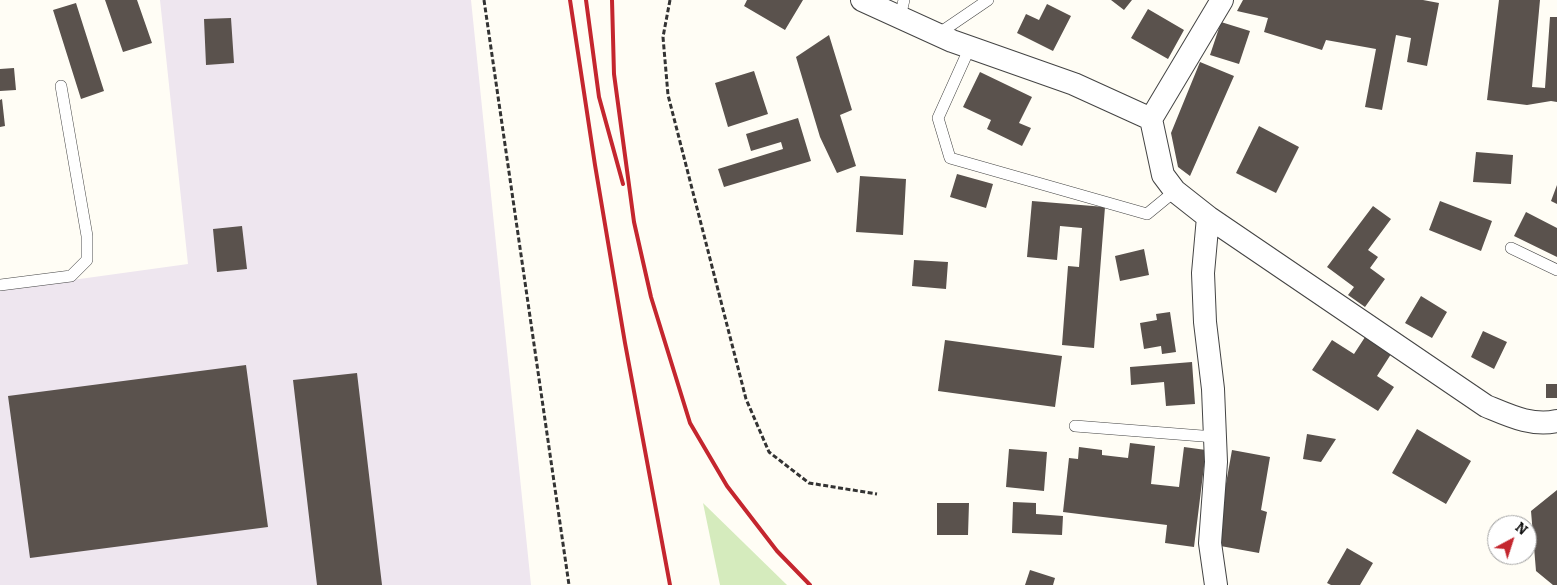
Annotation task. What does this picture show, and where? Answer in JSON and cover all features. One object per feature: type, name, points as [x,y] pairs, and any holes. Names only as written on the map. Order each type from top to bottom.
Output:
[{"type":"street","points":[[862,0],[902,9],[938,34],[1074,84],[1151,119]]},
{"type":"street","points":[[1222,0],[1151,119],[1162,175],[1175,190],[1208,217],[1486,406],[1519,420],[1552,423],[1557,421]]},
{"type":"street","points":[[1208,217],[1203,272],[1205,322],[1213,389],[1215,437],[1216,462],[1210,543],[1216,585]]},
{"type":"lane","points":[[938,34],[988,0]]},
{"type":"lane","points":[[970,47],[938,118],[950,158],[1147,214],[1175,190]]},
{"type":"lane","points":[[0,285],[71,276],[87,260],[87,236],[61,86]]},
{"type":"lane","points":[[1512,248],[1557,270]]},
{"type":"lane","points":[[1075,426],[1215,437]]},
{"type":"path","points":[[484,0],[569,585]]},
{"type":"path","points":[[670,0],[663,37],[668,94],[746,400],[769,452],[810,483],[877,494]]},
{"type":"shaded area","points":[[160,0],[471,0],[531,585],[0,585],[0,290],[188,264]]},
{"type":"green space","points":[[703,503],[787,585],[720,585]]},
{"type":"building","points":[[105,0],[137,0],[152,43],[123,52]]},
{"type":"building","points":[[747,0],[803,0],[785,30],[744,6]]},
{"type":"building","points":[[1111,0],[1132,0],[1124,10]]},
{"type":"building","points":[[1243,0],[1423,0],[1439,3],[1427,66],[1407,62],[1411,38],[1396,35],[1382,110],[1365,107],[1376,49],[1326,40],[1322,50],[1264,32],[1268,18],[1237,11]]},
{"type":"building","points":[[1499,0],[1540,0],[1532,87],[1545,88],[1550,17],[1557,17],[1557,102],[1551,101],[1527,105],[1487,100]]},
{"type":"building","points":[[76,3],[104,91],[81,99],[53,10]]},
{"type":"building","points":[[1047,4],[1071,16],[1053,51],[1017,33],[1026,14],[1039,20]]},
{"type":"building","points":[[1148,9],[1184,30],[1168,59],[1131,38]]},
{"type":"building","points":[[231,18],[234,63],[206,65],[204,19]]},
{"type":"building","points":[[1221,22],[1250,31],[1239,64],[1210,55]]},
{"type":"building","points":[[829,35],[852,110],[840,115],[856,166],[837,173],[820,137],[796,57]]},
{"type":"building","points":[[1200,62],[1234,76],[1190,176],[1178,167],[1171,133]]},
{"type":"building","points":[[14,68],[16,90],[0,91],[0,69]]},
{"type":"building","points":[[754,71],[768,114],[728,127],[715,83]]},
{"type":"building","points":[[980,72],[1032,97],[1019,123],[1031,128],[1022,146],[987,129],[991,120],[963,107]]},
{"type":"building","points":[[2,99],[5,126],[0,127],[0,100]]},
{"type":"building","points":[[798,118],[811,161],[724,187],[718,169],[783,149],[781,142],[751,151],[746,134]]},
{"type":"building","points":[[1259,126],[1299,147],[1276,193],[1236,173]]},
{"type":"building","points":[[1476,152],[1513,155],[1511,184],[1473,182]]},
{"type":"building","points":[[957,174],[993,184],[986,208],[950,197]]},
{"type":"building","points":[[860,176],[906,179],[903,235],[856,232]]},
{"type":"building","points":[[1557,185],[1557,204],[1551,201]]},
{"type":"building","points":[[1032,201],[1105,207],[1094,348],[1062,345],[1068,266],[1079,267],[1082,228],[1060,226],[1057,260],[1027,257]]},
{"type":"building","points":[[1440,201],[1492,221],[1481,251],[1429,230]]},
{"type":"building","points":[[1373,206],[1391,219],[1368,250],[1378,257],[1370,268],[1385,279],[1365,307],[1348,295],[1354,287],[1327,267]]},
{"type":"building","points":[[1526,212],[1557,228],[1557,257],[1514,236]]},
{"type":"building","points":[[242,226],[247,269],[217,272],[213,229]]},
{"type":"building","points":[[1144,249],[1149,275],[1120,281],[1115,256]]},
{"type":"building","points":[[914,260],[948,262],[946,289],[912,286]]},
{"type":"building","points":[[1421,296],[1447,312],[1432,338],[1405,323]]},
{"type":"building","points":[[1170,312],[1176,352],[1162,354],[1161,346],[1144,349],[1140,323],[1157,320],[1156,314]]},
{"type":"building","points":[[1483,331],[1507,342],[1494,369],[1471,357]]},
{"type":"building","points":[[1367,334],[1393,351],[1377,376],[1394,387],[1378,411],[1312,370],[1332,340],[1354,354]]},
{"type":"building","points":[[945,340],[1062,356],[1055,407],[938,391]]},
{"type":"building","points":[[1192,362],[1195,404],[1166,406],[1164,382],[1131,385],[1130,367]]},
{"type":"building","points":[[246,365],[268,527],[30,558],[8,396]]},
{"type":"building","points":[[357,373],[382,585],[317,585],[293,380]]},
{"type":"building","points":[[1546,384],[1557,384],[1557,398],[1546,398]]},
{"type":"building","points":[[1417,429],[1471,461],[1446,504],[1392,473]]},
{"type":"building","points":[[1307,434],[1336,439],[1321,462],[1303,459]]},
{"type":"building","points":[[1130,443],[1155,446],[1151,484],[1179,487],[1184,447],[1206,450],[1194,547],[1165,543],[1167,525],[1063,512],[1069,458],[1078,459],[1079,447],[1102,450],[1102,455],[1128,458]]},
{"type":"building","points":[[1009,449],[1047,452],[1044,491],[1006,487]]},
{"type":"building","points":[[1232,450],[1270,457],[1261,510],[1267,512],[1259,553],[1215,545]]},
{"type":"building","points":[[1557,490],[1557,585],[1553,585],[1536,571],[1537,515],[1531,515],[1531,511]]},
{"type":"building","points":[[1013,502],[1036,503],[1036,514],[1063,516],[1062,535],[1012,533]]},
{"type":"building","points":[[937,503],[969,503],[968,535],[937,535]]},
{"type":"building","points":[[1347,548],[1373,563],[1360,585],[1331,585],[1327,583]]},
{"type":"building","points":[[1030,570],[1055,578],[1053,585],[1025,585]]},
{"type":"railway","points":[[570,0],[625,343],[670,585]]},
{"type":"railway","points":[[586,0],[599,97],[623,184]]},
{"type":"railway","points":[[612,0],[614,74],[634,222],[651,297],[690,423],[727,486],[777,551],[810,585]]}]
